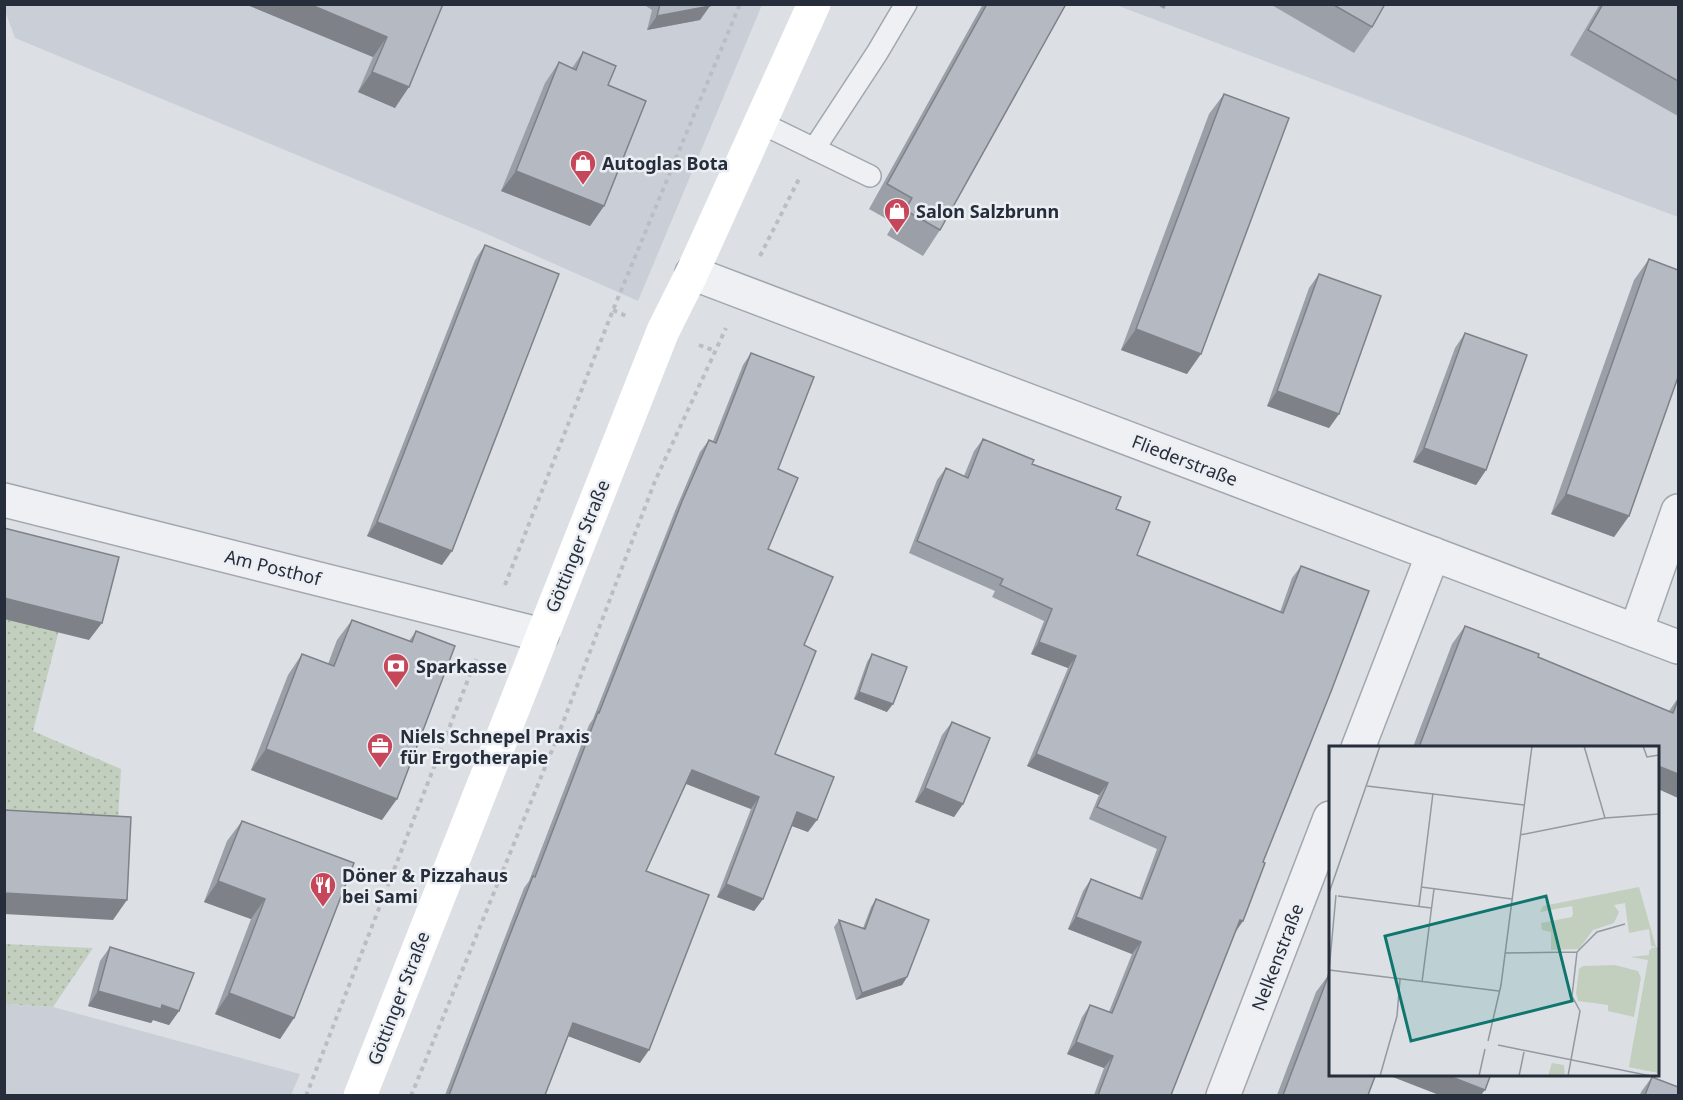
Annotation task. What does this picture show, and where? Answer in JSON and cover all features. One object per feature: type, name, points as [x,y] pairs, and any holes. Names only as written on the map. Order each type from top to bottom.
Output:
[{"type":"main road","name":"Göttinger Straße","points":[[360,1095],[663,331],[692,273],[814,4]]},
{"type":"street","name":"Fliederstraße","points":[[692,273],[1678,647]]},
{"type":"street","name":"Am Posthof","points":[[4,500],[542,635]]},
{"type":"street","points":[[1636,631],[1678,511]]},
{"type":"street","points":[[1358,746],[1433,554]]},
{"type":"street","name":"Nelkenstraße","points":[[1223,1095],[1329,821]]},
{"type":"lane","points":[[814,149],[906,4]]},
{"type":"lane","points":[[759,122],[870,176]]},
{"type":"path","points":[[306,1095],[612,310],[740,4]]},
{"type":"path","points":[[411,1095],[559,733],[655,481],[742,293],[814,149]]},
{"type":"shaded area","points":[[5,4],[762,5],[638,301],[480,231],[15,38],[5,11]]},
{"type":"shaded area","points":[[1116,5],[1678,5],[1678,217]]},
{"type":"shaded area","points":[[4,1004],[53,1007],[300,1074],[291,1095],[5,1095]]},
{"type":"green space","points":[[4,530],[80,549],[33,731],[121,769],[117,838],[5,831]]},
{"type":"green space","points":[[4,944],[93,948],[53,1007],[5,1004]]},
{"type":"building","points":[[309,4],[443,4],[409,87],[372,72],[387,37]]},
{"type":"building","points":[[660,4],[710,4],[710,6],[657,16]]},
{"type":"building","points":[[987,4],[1066,4],[940,230],[905,210],[912,198],[887,184]]},
{"type":"building","points":[[1332,4],[1385,4],[1372,27]]},
{"type":"building","points":[[1603,4],[1678,4],[1678,81],[1588,30]]},
{"type":"building","points":[[583,52],[616,66],[608,85],[646,101],[604,206],[516,171],[559,62],[576,70]]},
{"type":"building","points":[[1224,94],[1289,118],[1201,354],[1136,329]]},
{"type":"building","points":[[485,245],[559,274],[452,551],[377,522]]},
{"type":"building","points":[[1649,259],[1678,270],[1678,377],[1629,516],[1566,494]]},
{"type":"building","points":[[1319,274],[1381,296],[1339,414],[1277,391]]},
{"type":"building","points":[[1465,333],[1527,355],[1486,470],[1424,448]]},
{"type":"building","points":[[751,353],[814,377],[778,469],[798,478],[768,549],[833,577],[804,645],[816,651],[775,754],[834,777],[817,820],[797,812],[763,899],[726,884],[759,797],[692,770],[646,871],[709,895],[649,1050],[573,1023],[545,1095],[449,1095],[509,937],[533,876],[535,877],[683,499],[709,440],[716,443]]},
{"type":"building","points":[[983,439],[1034,460],[1032,464],[1121,497],[1116,509],[1150,522],[1137,555],[1283,613],[1301,566],[1369,591],[1263,862],[1265,863],[1243,921],[1240,920],[1171,1095],[1098,1095],[1113,1056],[1076,1042],[1090,1005],[1112,1013],[1141,942],[1076,917],[1091,879],[1142,899],[1166,837],[1097,807],[1108,783],[1036,754],[1076,656],[1039,642],[1052,609],[1000,585],[1003,579],[917,541],[946,468],[968,478]]},
{"type":"building","points":[[4,528],[119,557],[102,623],[4,598]]},
{"type":"building","points":[[352,620],[412,642],[416,631],[455,646],[397,799],[266,749],[302,654],[334,666]]},
{"type":"building","points":[[1465,626],[1539,654],[1538,657],[1673,713],[1678,700],[1678,774],[1659,766],[1659,746],[1419,746]]},
{"type":"building","points":[[872,654],[907,667],[893,704],[859,692]]},
{"type":"building","points":[[952,722],[990,738],[963,804],[925,788]]},
{"type":"building","points":[[4,810],[131,817],[127,900],[4,893]]},
{"type":"building","points":[[242,821],[354,863],[294,1018],[229,993],[265,899],[218,881]]},
{"type":"building","points":[[876,899],[929,920],[907,977],[862,993],[839,920],[865,929]]},
{"type":"building","points":[[110,947],[194,973],[179,1011],[162,1005],[161,1009],[98,991]]},
{"type":"building","points":[[1329,974],[1329,1076],[1375,1076],[1368,1095],[1283,1095]]},
{"type":"building","points":[[1449,1076],[1490,1076],[1485,1090]]},
{"type":"building","points":[[1652,1077],[1678,1087],[1678,1095],[1645,1095]]},
{"type":"place","name":"Autoglas Bota","points":[[583,186]]},
{"type":"place","name":"Salon Salzbrunn","points":[[897,234]]},
{"type":"place","name":"Sparkasse","points":[[396,689]]},
{"type":"place","name":"Niels Schnepel Praxis für Ergotherapie","points":[[380,769]]},
{"type":"place","name":"Döner & Pizzahaus bei Sami","points":[[323,908]]}]
